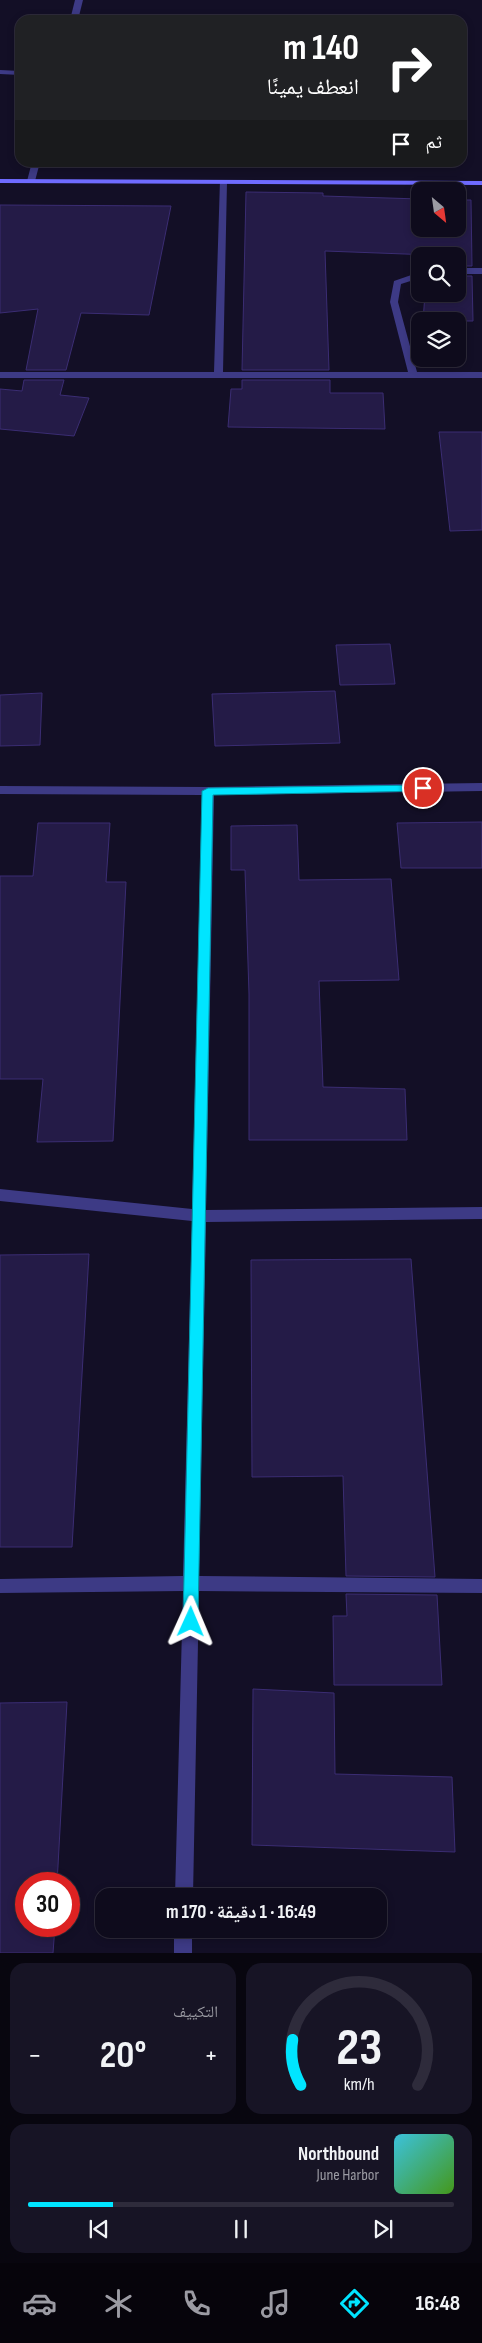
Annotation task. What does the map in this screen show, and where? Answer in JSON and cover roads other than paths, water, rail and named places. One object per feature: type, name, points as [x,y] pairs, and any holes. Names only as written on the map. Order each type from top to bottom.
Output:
[{"type":"street","points":[[75,15],[79,0]]},
{"type":"street","points":[[0,72],[15,73]]},
{"type":"street","points":[[31,181],[35,167]]},
{"type":"street","points":[[0,181],[482,183]]},
{"type":"street","points":[[218,376],[223,182]]},
{"type":"street","points":[[466,271],[482,271]]},
{"type":"street","points":[[411,278],[397,283],[394,302],[413,375]]},
{"type":"street","points":[[0,375],[482,375]]},
{"type":"street","points":[[0,790],[208,791],[482,787]]},
{"type":"street","points":[[184,1888],[208,791]]},
{"type":"street","points":[[0,1195],[200,1216],[482,1214]]},
{"type":"street","points":[[0,1586],[192,1583],[482,1586]]},
{"type":"street","points":[[183,1953],[184,1938]]}]
